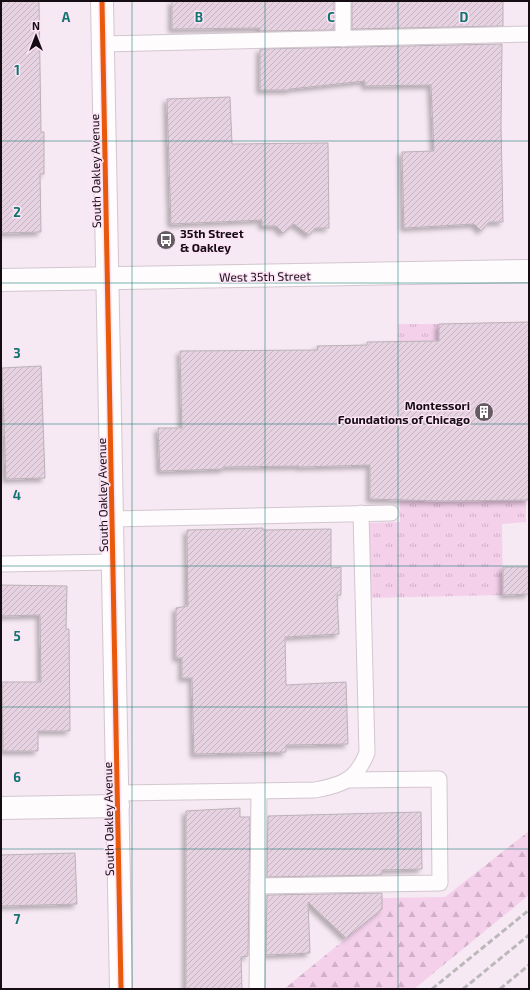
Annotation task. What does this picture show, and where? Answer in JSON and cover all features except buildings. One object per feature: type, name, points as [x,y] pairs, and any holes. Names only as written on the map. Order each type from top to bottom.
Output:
[{"type":"street","name":"South Oakley Avenue","points":[[102,1],[121,989]]},
{"type":"street","name":"West 35th Street","points":[[1,280],[529,271]]},
{"type":"street","points":[[1,808],[118,800]]},
{"type":"lane","points":[[343,1],[343,39]]},
{"type":"lane","points":[[103,44],[529,34]]},
{"type":"lane","points":[[118,800],[259,791],[316,790],[334,786],[347,780],[361,768],[366,753],[361,513]]},
{"type":"lane","points":[[112,519],[391,513]]},
{"type":"lane","points":[[1,564],[113,562]]},
{"type":"lane","points":[[258,886],[440,883],[439,779],[347,780]]},
{"type":"lane","points":[[257,989],[259,791]]},
{"type":"green space","points":[[398,324],[439,324],[441,501],[526,500],[526,522],[502,524],[503,595],[369,598],[368,523],[400,522]]},
{"type":"green space","points":[[529,831],[529,895],[414,989],[284,989],[382,909],[382,898],[445,897]]},
{"type":"railway","points":[[432,989],[529,910]]},
{"type":"railway","points":[[463,989],[529,935]]},
{"type":"railway","points":[[500,989],[529,965]]},
{"type":"cycle path","points":[[102,1],[121,989]]},
{"type":"place","name":"35th Street & Oakley","points":[[166,240]]},
{"type":"place","name":"Montessori Foundations of Chicago","points":[[484,412]]}]
